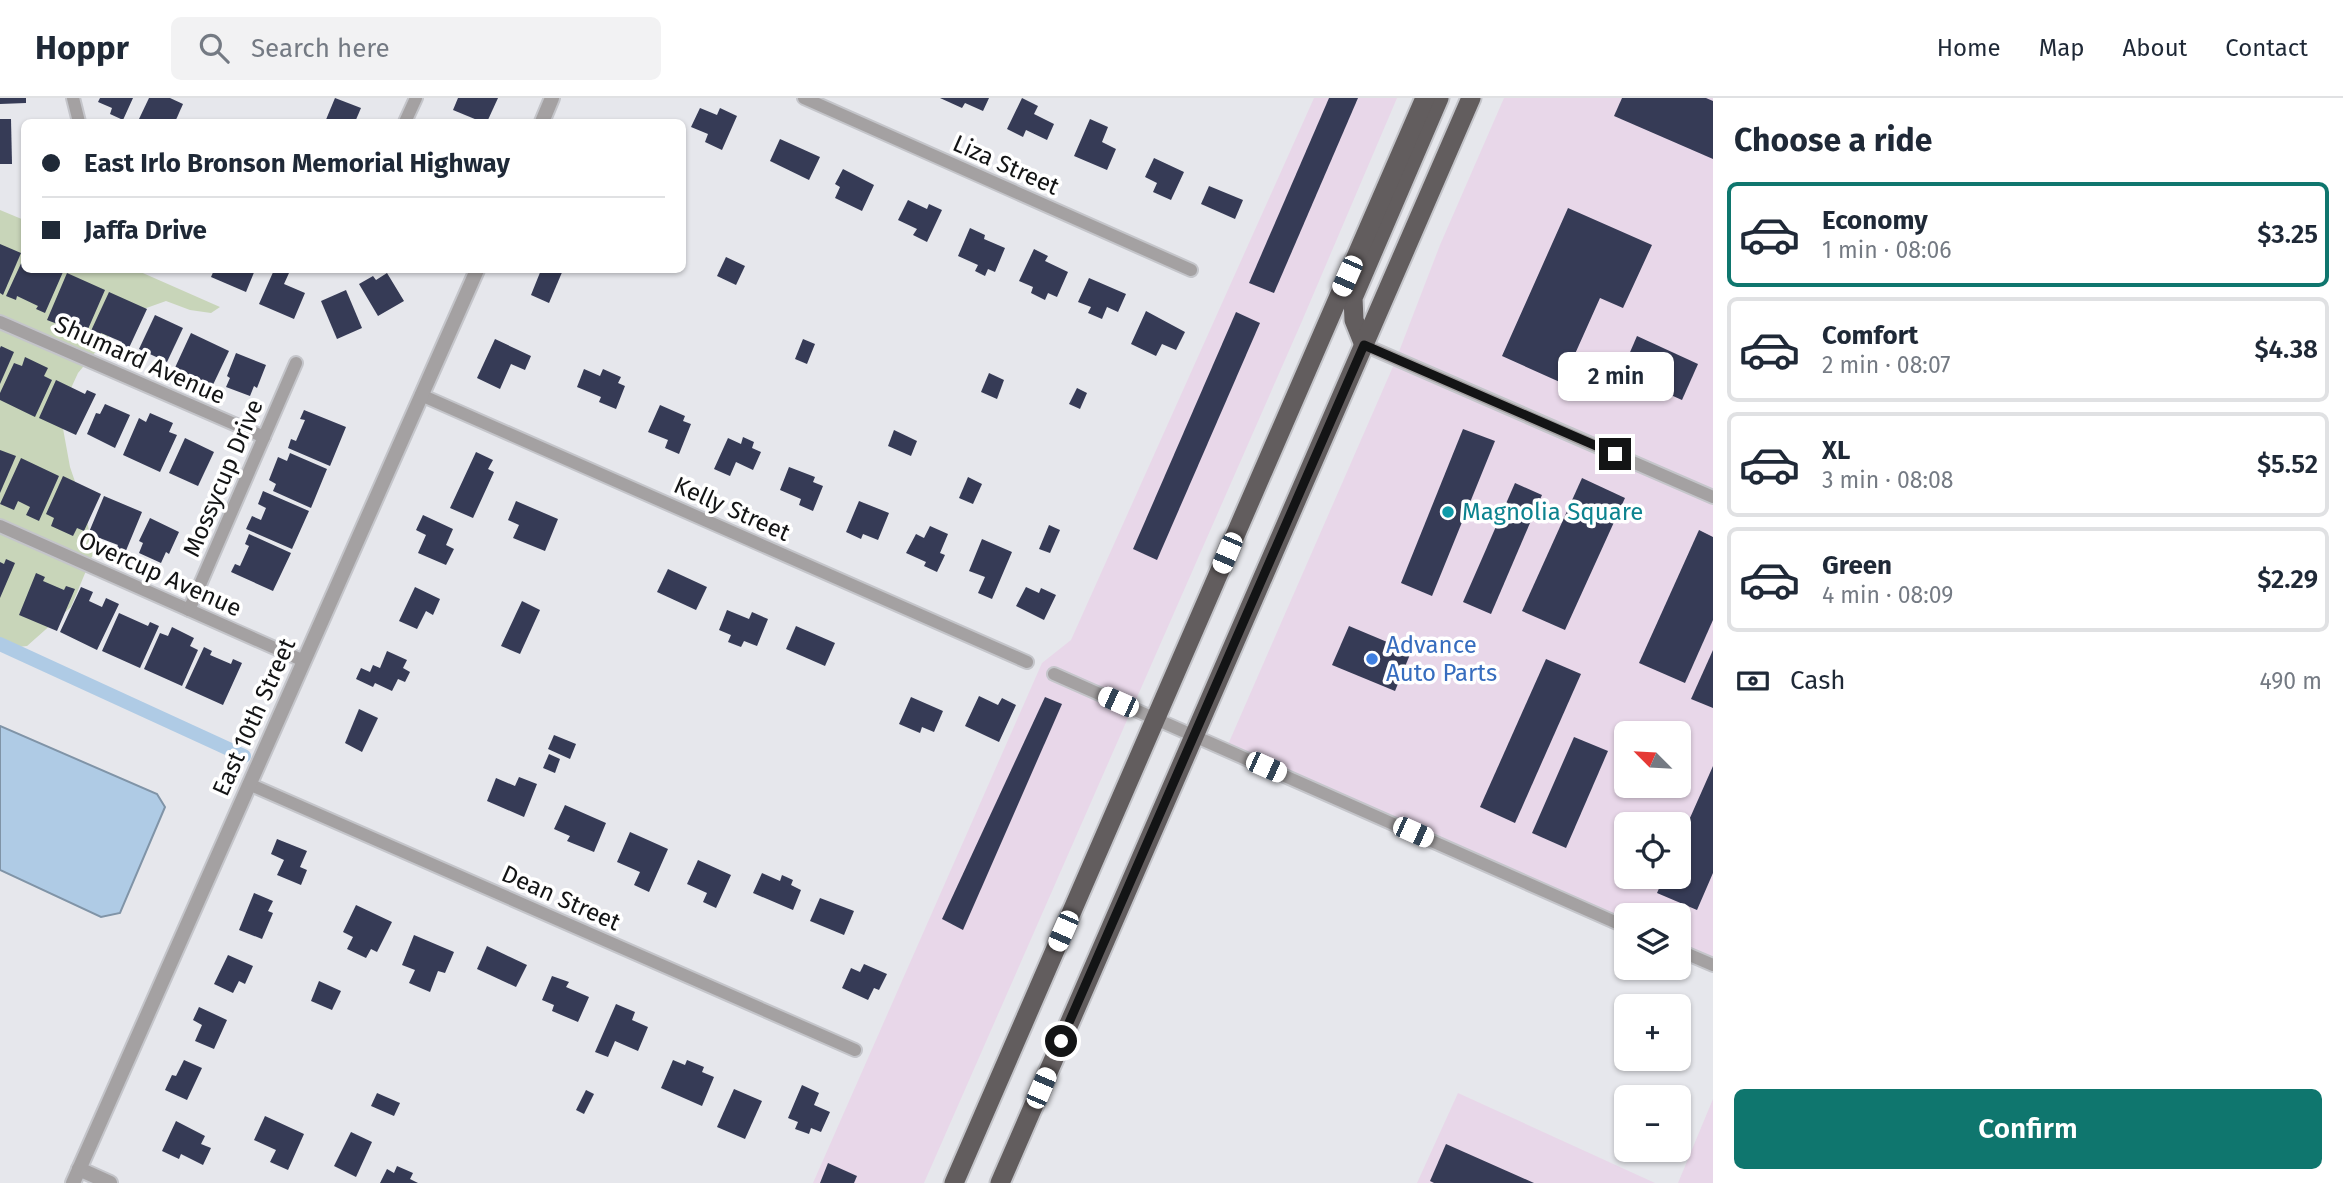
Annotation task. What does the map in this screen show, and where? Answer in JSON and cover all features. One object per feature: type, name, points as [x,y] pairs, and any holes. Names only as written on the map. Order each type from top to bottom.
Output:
[{"type":"highway","points":[[954,1183],[1424,98]]},
{"type":"highway","points":[[1364,345],[1354,320],[1353,298],[1439,98]]},
{"type":"highway","points":[[1404,254],[1395,230],[1453,98]]},
{"type":"highway","points":[[999,1183],[1471,98]]},
{"type":"street","points":[[73,98],[78,119]]},
{"type":"street","points":[[406,119],[416,98]]},
{"type":"street","points":[[543,119],[552,98]]},
{"type":"street","name":"Liza Street","points":[[804,98],[1191,270]]},
{"type":"street","name":"East 10th Street","points":[[76,1176],[476,273]]},
{"type":"street","name":"Shumard Avenue","points":[[0,322],[264,437]]},
{"type":"street","points":[[1364,345],[1713,497]]},
{"type":"street","name":"Mossycup Drive","points":[[189,610],[296,363]]},
{"type":"street","name":"Kelly Street","points":[[421,395],[1027,662]]},
{"type":"street","name":"Overcup Avenue","points":[[0,526],[304,661]]},
{"type":"street","points":[[1054,674],[1614,922]]},
{"type":"street","name":"Dean Street","points":[[249,784],[855,1050]]},
{"type":"street","points":[[1691,956],[1713,965]]},
{"type":"street","points":[[76,1176],[110,1183]]},
{"type":"shaded area","points":[[1314,98],[1397,98],[924,1183],[813,1183],[1042,663],[1071,640]]},
{"type":"shaded area","points":[[1504,98],[1713,98],[1713,961],[1691,952],[1691,903],[1614,903],[1614,918],[1426,834],[1424,830],[1223,756],[1395,362],[1440,245]]},
{"type":"shaded area","points":[[1458,1093],[1655,1183],[1417,1183]]},
{"type":"shaded area","points":[[1713,1099],[1713,1183],[1678,1183],[1687,1162],[1691,1162],[1691,1152]]},
{"type":"green space","points":[[0,210],[21,219],[21,273],[143,273],[220,307],[211,313],[190,310],[166,301],[138,311],[112,332],[78,373],[60,412],[70,467],[86,514],[93,554],[71,607],[27,646],[0,649]]},
{"type":"water","points":[[0,726],[157,794],[165,807],[120,913],[101,917],[0,870]]},
{"type":"building","points":[[0,98],[26,98],[26,103],[0,104]]},
{"type":"building","points":[[100,98],[133,98],[123,119],[110,114],[112,108],[98,102]]},
{"type":"building","points":[[149,98],[170,98],[183,104],[176,119],[139,119]]},
{"type":"building","points":[[335,98],[361,108],[356,119],[326,119]]},
{"type":"building","points":[[458,98],[498,98],[488,119],[475,119],[453,110]]},
{"type":"building","points":[[940,98],[989,98],[983,111],[965,103],[962,108]]},
{"type":"building","points":[[1022,98],[1038,106],[1034,114],[1054,124],[1047,140],[1026,130],[1023,137],[1007,129]]},
{"type":"building","points":[[1329,98],[1358,98],[1274,293],[1249,283]]},
{"type":"building","points":[[1622,98],[1706,98],[1713,101],[1713,159],[1614,116]]},
{"type":"building","points":[[700,108],[717,115],[720,108],[737,116],[722,150],[705,142],[708,134],[691,127]]},
{"type":"building","points":[[0,119],[11,119],[12,164],[0,164]]},
{"type":"building","points":[[1090,119],[1108,127],[1102,142],[1116,149],[1107,170],[1074,156]]},
{"type":"building","points":[[780,139],[820,157],[809,180],[770,161]]},
{"type":"building","points":[[1154,158],[1184,172],[1171,200],[1153,192],[1157,183],[1145,177]]},
{"type":"building","points":[[843,169],[874,185],[862,211],[835,198],[840,187],[835,184]]},
{"type":"building","points":[[1209,186],[1243,200],[1235,219],[1201,204]]},
{"type":"building","points":[[908,200],[927,209],[929,204],[942,210],[927,242],[913,235],[917,229],[898,220]]},
{"type":"building","points":[[1568,208],[1652,245],[1623,308],[1600,298],[1562,383],[1502,356]]},
{"type":"building","points":[[970,228],[985,235],[984,239],[1005,248],[995,272],[988,269],[985,276],[975,271],[978,265],[958,256]]},
{"type":"building","points":[[0,244],[21,253],[3,295],[0,293]]},
{"type":"building","points":[[1034,249],[1048,256],[1045,261],[1068,272],[1057,297],[1048,293],[1045,300],[1031,293],[1033,287],[1019,281]]},
{"type":"building","points":[[726,257],[745,266],[736,285],[717,276]]},
{"type":"building","points":[[21,264],[21,273],[63,273],[45,313],[36,309],[38,306],[17,296],[16,300],[6,296]]},
{"type":"building","points":[[67,273],[105,290],[85,336],[72,331],[76,321],[64,316],[60,325],[47,320]]},
{"type":"building","points":[[213,273],[254,273],[246,292],[211,277]]},
{"type":"building","points":[[273,273],[289,273],[284,284],[305,293],[294,319],[259,304]]},
{"type":"building","points":[[387,273],[404,301],[378,316],[359,284],[373,276],[376,280]]},
{"type":"building","points":[[540,273],[562,273],[549,303],[531,295]]},
{"type":"building","points":[[1089,278],[1126,294],[1118,312],[1107,307],[1102,319],[1088,313],[1091,307],[1078,302]]},
{"type":"building","points":[[346,290],[362,328],[337,339],[321,301]]},
{"type":"building","points":[[109,292],[147,309],[128,350],[120,346],[122,342],[101,333],[99,337],[90,333]]},
{"type":"building","points":[[1146,311],[1185,332],[1176,350],[1162,344],[1156,356],[1131,344]]},
{"type":"building","points":[[1236,312],[1260,323],[1157,560],[1133,549]]},
{"type":"building","points":[[155,315],[183,328],[167,362],[139,349]]},
{"type":"building","points":[[191,333],[229,351],[211,389],[173,372]]},
{"type":"building","points":[[1637,336],[1698,364],[1682,400],[1621,373]]},
{"type":"building","points":[[495,339],[531,356],[525,370],[511,364],[500,389],[477,378]]},
{"type":"building","points":[[803,339],[815,344],[807,364],[795,359]]},
{"type":"building","points":[[1,346],[14,352],[0,384],[0,348]]},
{"type":"building","points":[[236,353],[266,365],[257,388],[254,386],[250,396],[226,387],[230,378],[227,376]]},
{"type":"building","points":[[25,357],[48,368],[44,376],[52,380],[35,417],[0,400],[0,393],[14,363],[22,366]]},
{"type":"building","points":[[584,369],[600,376],[603,369],[621,377],[618,383],[625,386],[616,409],[599,402],[601,397],[577,387]]},
{"type":"building","points":[[989,373],[1004,380],[997,399],[981,392]]},
{"type":"building","points":[[56,380],[85,394],[87,390],[96,394],[76,435],[39,418]]},
{"type":"building","points":[[1077,388],[1087,393],[1080,409],[1069,404]]},
{"type":"building","points":[[105,404],[130,415],[115,448],[87,434],[96,413],[100,414]]},
{"type":"building","points":[[660,405],[685,416],[683,421],[691,424],[679,454],[665,448],[668,440],[648,432]]},
{"type":"building","points":[[304,410],[346,427],[330,466],[288,448],[291,439],[296,441],[305,420],[300,419]]},
{"type":"building","points":[[150,413],[173,423],[169,432],[177,435],[160,472],[123,455],[139,418],[146,422]]},
{"type":"building","name":"Magnolia Square","points":[[1463,429],[1495,441],[1432,596],[1401,583]]},
{"type":"building","points":[[894,430],[917,441],[911,456],[888,446]]},
{"type":"building","points":[[743,437],[754,442],[752,448],[761,452],[753,470],[736,462],[730,476],[714,469],[728,438],[741,444]]},
{"type":"building","points":[[185,438],[214,452],[198,486],[169,473]]},
{"type":"building","points":[[0,450],[16,456],[0,493]]},
{"type":"building","points":[[476,452],[493,460],[488,469],[494,472],[473,518],[450,508]]},
{"type":"building","points":[[290,453],[327,469],[311,508],[273,491],[276,484],[269,480],[278,457],[287,461]]},
{"type":"building","points":[[21,458],[59,476],[39,521],[26,515],[30,507],[18,501],[14,510],[0,504]]},
{"type":"building","points":[[789,467],[815,477],[813,482],[823,486],[813,511],[799,505],[801,499],[780,490]]},
{"type":"building","points":[[63,476],[101,494],[84,531],[77,528],[73,536],[51,526],[54,518],[46,514]]},
{"type":"building","points":[[968,477],[982,484],[973,504],[959,498]]},
{"type":"building","points":[[1582,478],[1625,498],[1565,630],[1522,611]]},
{"type":"building","points":[[1515,483],[1542,495],[1491,614],[1463,602]]},
{"type":"building","points":[[263,491],[309,511],[292,549],[246,529],[252,516],[261,520],[266,508],[258,504]]},
{"type":"building","points":[[104,496],[142,512],[125,553],[116,549],[118,545],[97,537],[95,541],[87,537]]},
{"type":"building","points":[[516,501],[558,519],[545,551],[513,538],[519,525],[508,520]]},
{"type":"building","points":[[859,501],[889,513],[878,540],[863,534],[861,539],[846,532]]},
{"type":"building","points":[[423,515],[453,529],[446,545],[454,549],[446,565],[418,553],[426,535],[416,530]]},
{"type":"building","points":[[150,518],[179,532],[169,554],[166,552],[161,563],[139,553],[143,543],[139,541]]},
{"type":"building","points":[[1049,525],[1060,530],[1050,553],[1039,549]]},
{"type":"building","points":[[930,526],[948,534],[940,553],[945,555],[937,572],[924,566],[926,562],[906,553],[916,534],[924,538]]},
{"type":"building","points":[[1699,530],[1713,537],[1713,620],[1685,683],[1639,663]]},
{"type":"building","points":[[249,534],[291,553],[273,591],[231,572],[235,564],[240,566],[249,546],[245,544]]},
{"type":"building","points":[[982,539],[1012,552],[992,599],[978,593],[985,577],[969,571]]},
{"type":"building","points":[[6,559],[15,563],[0,598],[0,562],[4,564]]},
{"type":"building","points":[[668,569],[707,587],[696,610],[657,592]]},
{"type":"building","points":[[36,573],[45,577],[43,581],[64,590],[66,586],[75,589],[57,631],[19,615]]},
{"type":"building","points":[[81,587],[93,592],[89,601],[102,607],[106,598],[119,604],[97,650],[60,632]]},
{"type":"building","points":[[415,587],[440,599],[433,615],[426,611],[417,629],[399,621]]},
{"type":"building","points":[[1026,587],[1039,593],[1041,588],[1056,595],[1044,620],[1016,606]]},
{"type":"building","points":[[522,601],[540,610],[520,654],[501,646]]},
{"type":"building","points":[[727,610],[749,619],[752,612],[768,619],[757,646],[744,641],[741,647],[728,642],[731,635],[719,630]]},
{"type":"building","points":[[119,613],[148,626],[150,622],[159,626],[140,668],[102,651]]},
{"type":"building","points":[[796,626],[835,643],[825,666],[786,649]]},
{"type":"building","name":"Advance Auto Parts","points":[[1349,626],[1411,652],[1395,691],[1332,665]]},
{"type":"building","points":[[172,627],[194,638],[190,646],[198,650],[182,686],[144,669],[160,633],[168,636]]},
{"type":"building","points":[[204,647],[212,651],[210,655],[231,664],[233,659],[242,663],[223,705],[185,688]]},
{"type":"building","points":[[1713,650],[1713,708],[1691,699]]},
{"type":"building","points":[[387,651],[407,660],[403,668],[410,672],[405,682],[398,679],[392,691],[375,683],[373,687],[356,679],[361,668],[370,672],[373,665],[380,668]]},
{"type":"building","points":[[1546,659],[1581,674],[1515,823],[1480,807]]},
{"type":"building","points":[[979,696],[998,705],[1002,698],[1016,705],[999,742],[965,726]]},
{"type":"building","points":[[911,697],[943,711],[934,732],[922,727],[920,733],[899,724]]},
{"type":"building","points":[[1045,697],[1062,704],[963,930],[942,919]]},
{"type":"building","points":[[359,709],[378,718],[362,752],[345,743]]},
{"type":"building","points":[[554,735],[576,744],[570,759],[548,749]]},
{"type":"building","points":[[1574,737],[1608,751],[1566,848],[1532,833]]},
{"type":"building","points":[[549,754],[560,759],[555,773],[543,768]]},
{"type":"building","points":[[1713,766],[1713,873],[1697,910],[1691,907],[1691,903],[1681,903],[1657,893],[1659,889],[1691,889],[1691,816]]},
{"type":"building","points":[[519,777],[537,784],[524,817],[487,801],[496,778],[515,786]]},
{"type":"building","points":[[565,805],[606,823],[594,852],[567,841],[570,836],[554,829]]},
{"type":"building","points":[[630,832],[668,849],[649,892],[634,885],[640,872],[617,862]]},
{"type":"building","points":[[277,839],[307,851],[300,867],[307,870],[301,885],[277,875],[284,860],[271,854]]},
{"type":"building","points":[[698,860],[731,875],[716,908],[703,902],[707,893],[687,884]]},
{"type":"building","points":[[762,873],[780,881],[782,875],[793,880],[791,885],[801,890],[793,910],[753,893]]},
{"type":"building","points":[[254,893],[273,901],[268,911],[273,913],[262,939],[239,930]]},
{"type":"building","points":[[820,898],[854,911],[844,935],[810,921]]},
{"type":"building","points":[[356,905],[392,922],[377,952],[371,949],[366,958],[347,949],[353,937],[343,932]]},
{"type":"building","points":[[414,935],[454,952],[445,973],[438,971],[430,992],[409,983],[415,970],[402,965]]},
{"type":"building","points":[[487,946],[527,965],[516,987],[477,969]]},
{"type":"building","points":[[228,955],[253,966],[245,984],[239,981],[233,993],[214,984]]},
{"type":"building","points":[[864,964],[887,974],[879,990],[874,988],[868,1000],[842,988],[851,968],[860,972]]},
{"type":"building","points":[[552,976],[569,982],[566,987],[589,997],[578,1022],[552,1011],[554,1005],[542,1000]]},
{"type":"building","points":[[319,981],[341,991],[332,1010],[311,1001]]},
{"type":"building","points":[[616,1004],[635,1012],[632,1020],[648,1027],[638,1051],[615,1041],[608,1057],[595,1052]]},
{"type":"building","points":[[199,1007],[227,1020],[214,1049],[195,1041],[202,1025],[193,1020]]},
{"type":"building","points":[[184,1060],[202,1068],[187,1100],[165,1090],[172,1075],[176,1076]]},
{"type":"building","points":[[673,1060],[685,1065],[687,1060],[704,1067],[702,1072],[714,1077],[702,1106],[661,1088]]},
{"type":"building","points":[[802,1085],[819,1093],[814,1105],[830,1112],[821,1132],[811,1128],[809,1134],[795,1129],[798,1122],[788,1118]]},
{"type":"building","points":[[734,1089],[762,1101],[745,1139],[717,1127]]},
{"type":"building","points":[[586,1090],[594,1094],[584,1114],[576,1110]]},
{"type":"building","points":[[377,1093],[400,1103],[394,1116],[371,1106]]},
{"type":"building","points":[[265,1116],[304,1134],[288,1170],[270,1162],[276,1150],[254,1140]]},
{"type":"building","points":[[176,1121],[205,1136],[201,1144],[211,1148],[203,1165],[181,1154],[179,1159],[162,1151]]},
{"type":"building","points":[[351,1132],[372,1142],[356,1177],[334,1166]]},
{"type":"building","points":[[1446,1144],[1534,1183],[1434,1183],[1430,1181]]},
{"type":"building","points":[[828,1163],[857,1176],[854,1183],[820,1183]]},
{"type":"building","points":[[397,1166],[413,1173],[410,1179],[418,1183],[380,1183],[387,1169],[394,1173]]},
{"type":"waterway","points":[[0,644],[244,756]]},
{"type":"place","name":"Magnolia Square","points":[[1448,512]]},
{"type":"place","name":"Advance Auto Parts","points":[[1372,659]]},
{"type":"route","points":[[1061,1041],[1364,345],[1615,454]]}]
